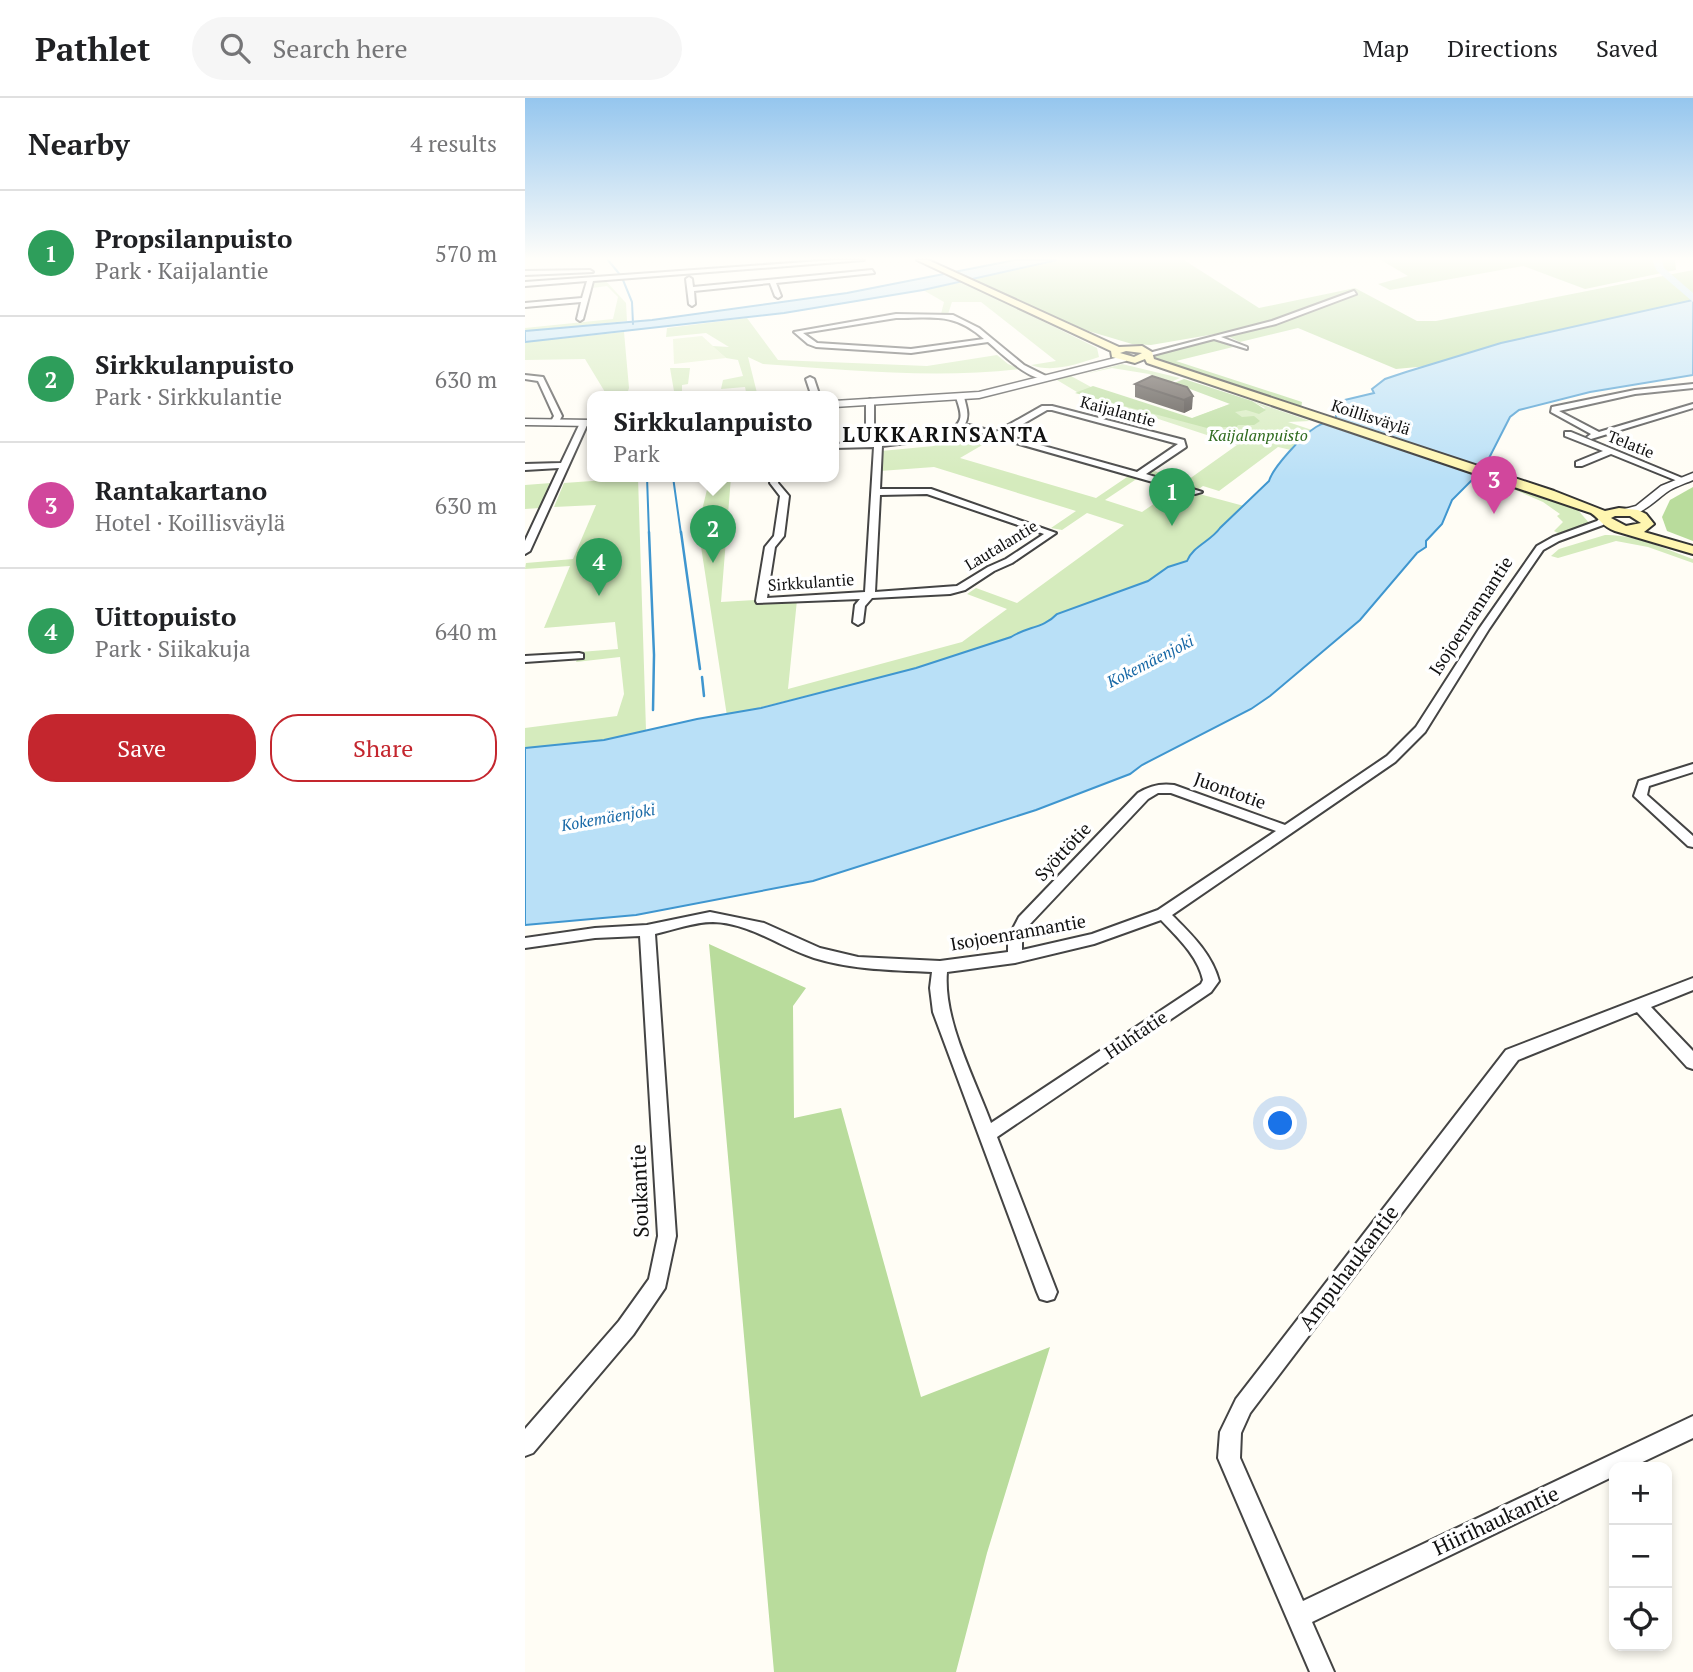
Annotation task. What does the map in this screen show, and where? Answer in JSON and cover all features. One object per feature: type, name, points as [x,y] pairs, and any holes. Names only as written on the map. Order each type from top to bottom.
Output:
[{"type":"main road","name":"Koillisväylä","points":[[1088,333],[1143,351],[1150,360],[1180,372]]},
{"type":"main road","name":"Koillisväylä","points":[[1096,337],[1122,355],[1551,494],[1595,510],[1609,524],[1624,529]]},
{"type":"main road","points":[[1122,355],[1143,351]]},
{"type":"main road","points":[[1122,355],[1143,351]]},
{"type":"main road","name":"Koillisväylä","points":[[1551,494],[1621,511],[1646,523]]},
{"type":"main road","points":[[1604,517],[1621,511]]},
{"type":"main road","points":[[1624,529],[1646,523],[1657,534],[1692,550]]},
{"type":"main road","points":[[1624,529],[1692,550]]},
{"type":"street","points":[[800,333],[816,345],[911,351],[989,340]]},
{"type":"street","points":[[980,333],[1021,367],[1046,378]]},
{"type":"street","points":[[1143,351],[1229,333]]},
{"type":"street","points":[[1214,337],[1245,348]]},
{"type":"street","points":[[839,404],[960,397],[1046,378],[1122,355]]},
{"type":"street","points":[[525,377],[540,379],[543,383],[558,416],[554,423]]},
{"type":"street","points":[[810,379],[814,391]]},
{"type":"street","points":[[1598,435],[1555,412],[1555,409],[1635,392],[1693,386]]},
{"type":"street","points":[[839,446],[933,439],[961,425],[964,419],[960,397]]},
{"type":"street","points":[[858,622],[860,605],[870,594],[876,492],[870,401]]},
{"type":"street","points":[[1582,439],[1693,406]]},
{"type":"street","name":"Kaijalantie","points":[[997,435],[1045,408],[1052,408],[1184,445],[1139,475]]},
{"type":"street","points":[[525,422],[587,423]]},
{"type":"street","points":[[525,551],[587,425]]},
{"type":"street","points":[[961,425],[1198,492]]},
{"type":"street","name":"Telatie","points":[[1567,434],[1688,478]]},
{"type":"street","points":[[1579,464],[1611,452]]},
{"type":"street","points":[[525,467],[565,465]]},
{"type":"street","points":[[1621,511],[1635,510],[1665,488],[1688,478]]},
{"type":"street","name":"Sirkkulantie","points":[[774,482],[785,496],[779,536],[770,547],[761,601],[870,594]]},
{"type":"street","name":"Lautalantie","points":[[870,594],[961,588],[1051,533],[928,491],[876,492]]},
{"type":"street","points":[[1646,523],[1653,499]]},
{"type":"street","name":"Isojoenrannantie","points":[[525,943],[595,933],[647,930],[710,917],[759,928],[827,956],[886,966],[940,967],[1015,957],[1094,939],[1163,914],[1391,759],[1421,729],[1533,557],[1547,543],[1599,523],[1604,517]]},
{"type":"street","name":"Isojoenrannantie","points":[[1572,534],[1606,528],[1624,529]]},
{"type":"street","points":[[525,659],[579,656]]},
{"type":"street","points":[[1693,768],[1643,783],[1640,796],[1693,843]]},
{"type":"street","name":"Juontotie","points":[[1161,788],[1174,789],[1287,830]]},
{"type":"street","name":"Syöttötie","points":[[1015,957],[1015,938],[1024,921],[1143,796],[1161,788]]},
{"type":"street","name":"Huhtatie","points":[[988,1134],[1206,988],[1211,981],[1211,974],[1185,936],[1163,914]]},
{"type":"street","name":"Soukantie","points":[[525,1445],[627,1328],[657,1282],[667,1236],[647,930]]},
{"type":"street","points":[[940,967],[938,988],[941,1012],[1047,1292]]},
{"type":"street","name":"Ampuhaukantie","points":[[1322,1672],[1229,1458],[1231,1432],[1243,1406],[1512,1055],[1693,984]]},
{"type":"street","points":[[1640,1005],[1693,1062]]},
{"type":"street","name":"Hiirihaukantie","points":[[1298,1616],[1693,1427]]},
{"type":"green space","points":[[624,333],[628,391],[604,391],[585,359],[525,360],[525,342]]},
{"type":"green space","points":[[666,333],[701,333],[666,337]]},
{"type":"green space","points":[[707,333],[758,333],[778,360],[927,366],[997,355],[1020,369],[956,373],[891,372],[763,364],[748,357],[756,391],[746,391],[745,387],[721,389],[723,380],[743,376],[738,360],[726,358],[712,346],[729,347]]},
{"type":"green space","points":[[1021,333],[1067,333],[1097,348],[1099,357],[1056,368],[1031,365],[1056,361]]},
{"type":"green space","points":[[1097,333],[1218,333],[1151,345],[1132,344]]},
{"type":"green space","points":[[1222,333],[1275,333],[1240,342]]},
{"type":"green space","points":[[1311,333],[1544,333],[1501,343],[1428,366],[1396,369]]},
{"type":"green space","points":[[702,336],[726,358],[674,364],[673,339]]},
{"type":"green space","points":[[1218,341],[1233,347],[1176,361],[1302,402],[1301,409],[1154,359],[1156,354]]},
{"type":"green space","points":[[1122,364],[1180,378],[1171,382],[1149,374],[1112,368],[1085,374]]},
{"type":"green space","points":[[670,368],[690,368],[688,384],[682,385],[682,391],[674,391]]},
{"type":"green space","name":"Kaijalanpuisto","points":[[1071,376],[1091,387],[1191,419],[1232,403],[1261,411],[1265,408],[1252,401],[1310,421],[1288,422],[1312,430],[1291,450],[1278,447],[1219,491],[1203,486],[1196,491],[1149,477],[1147,474],[1152,470],[1185,482],[1237,445],[1077,392],[1057,380]]},
{"type":"green space","points":[[1184,379],[1252,401],[1266,410],[1259,414],[1246,410],[1235,412],[1242,417],[1254,416],[1260,421],[1254,425],[1238,425],[1234,430],[1226,427],[1207,428],[1075,393],[1093,386],[1192,418],[1230,404],[1174,383]]},
{"type":"green space","points":[[970,430],[996,437],[960,458],[1096,498],[1130,475],[1138,478],[1105,500],[1142,512],[1177,488],[1244,506],[1180,566],[1148,581],[1057,614],[1046,622],[1011,637],[916,668],[727,716],[698,527],[709,482],[731,482],[721,602],[755,600],[756,604],[797,600],[788,689],[962,642],[1007,609],[967,594],[976,588],[1017,603],[1124,525],[1087,513],[1062,530],[1051,528],[1076,511],[934,467],[880,471],[881,451],[934,446],[962,431]]},
{"type":"green space","points":[[638,482],[646,730],[604,740],[525,748],[525,728],[617,716],[624,694],[620,657],[576,662],[580,652],[618,649],[615,622],[544,628],[570,566],[525,569],[526,563],[573,559],[596,505],[554,507],[564,483]]},
{"type":"green space","points":[[1497,482],[1577,509],[1590,524],[1558,533],[1554,531],[1563,522],[1557,516],[1560,514],[1543,502]]},
{"type":"green space","points":[[551,483],[540,508],[525,509],[525,485]]},
{"type":"green space","points":[[1693,487],[1693,541],[1667,531],[1662,517],[1670,500]]},
{"type":"green space","points":[[1605,535],[1650,543],[1693,559],[1693,563],[1648,547],[1616,541],[1558,558],[1551,556],[1559,549]]},
{"type":"green space","points":[[709,944],[806,988],[793,1006],[794,1118],[841,1108],[921,1397],[1050,1347],[987,1553],[956,1672],[774,1672]]},
{"type":"water","points":[[525,333],[601,333],[525,342]]},
{"type":"water","name":"Kokemäenjoki","points":[[1544,333],[1693,333],[1693,375],[1590,392],[1519,410],[1510,417],[1484,468],[1452,500],[1442,524],[1426,541],[1426,547],[1417,553],[1360,620],[1251,709],[1142,765],[1130,774],[1036,810],[813,881],[636,915],[525,925],[525,748],[604,740],[761,708],[916,668],[1011,637],[1052,619],[1057,614],[1148,581],[1168,567],[1187,561],[1193,551],[1216,533],[1269,481],[1282,460],[1304,437],[1316,427],[1336,417],[1336,402],[1374,393],[1372,389],[1385,379],[1501,343]]},
{"type":"building","points":[[1152,376],[1187,387],[1193,396],[1184,400],[1135,384]]},
{"type":"waterway","points":[[647,482],[649,534]]},
{"type":"waterway","points":[[674,482],[681,534]]},
{"type":"waterway","points":[[649,532],[654,655],[653,710]]},
{"type":"waterway","points":[[681,532],[700,669]]},
{"type":"waterway","points":[[702,677],[704,696]]},
{"type":"place","name":"Rantakartano","points":[[1494,514]]},
{"type":"place","name":"Propsilanpuisto","points":[[1172,526]]},
{"type":"place","name":"Sirkkulanpuisto","points":[[713,563]]},
{"type":"place","name":"Uittopuisto","points":[[599,596]]},
{"type":"district","name":"LUKKARINSANTA","points":[[946,435]]}]
